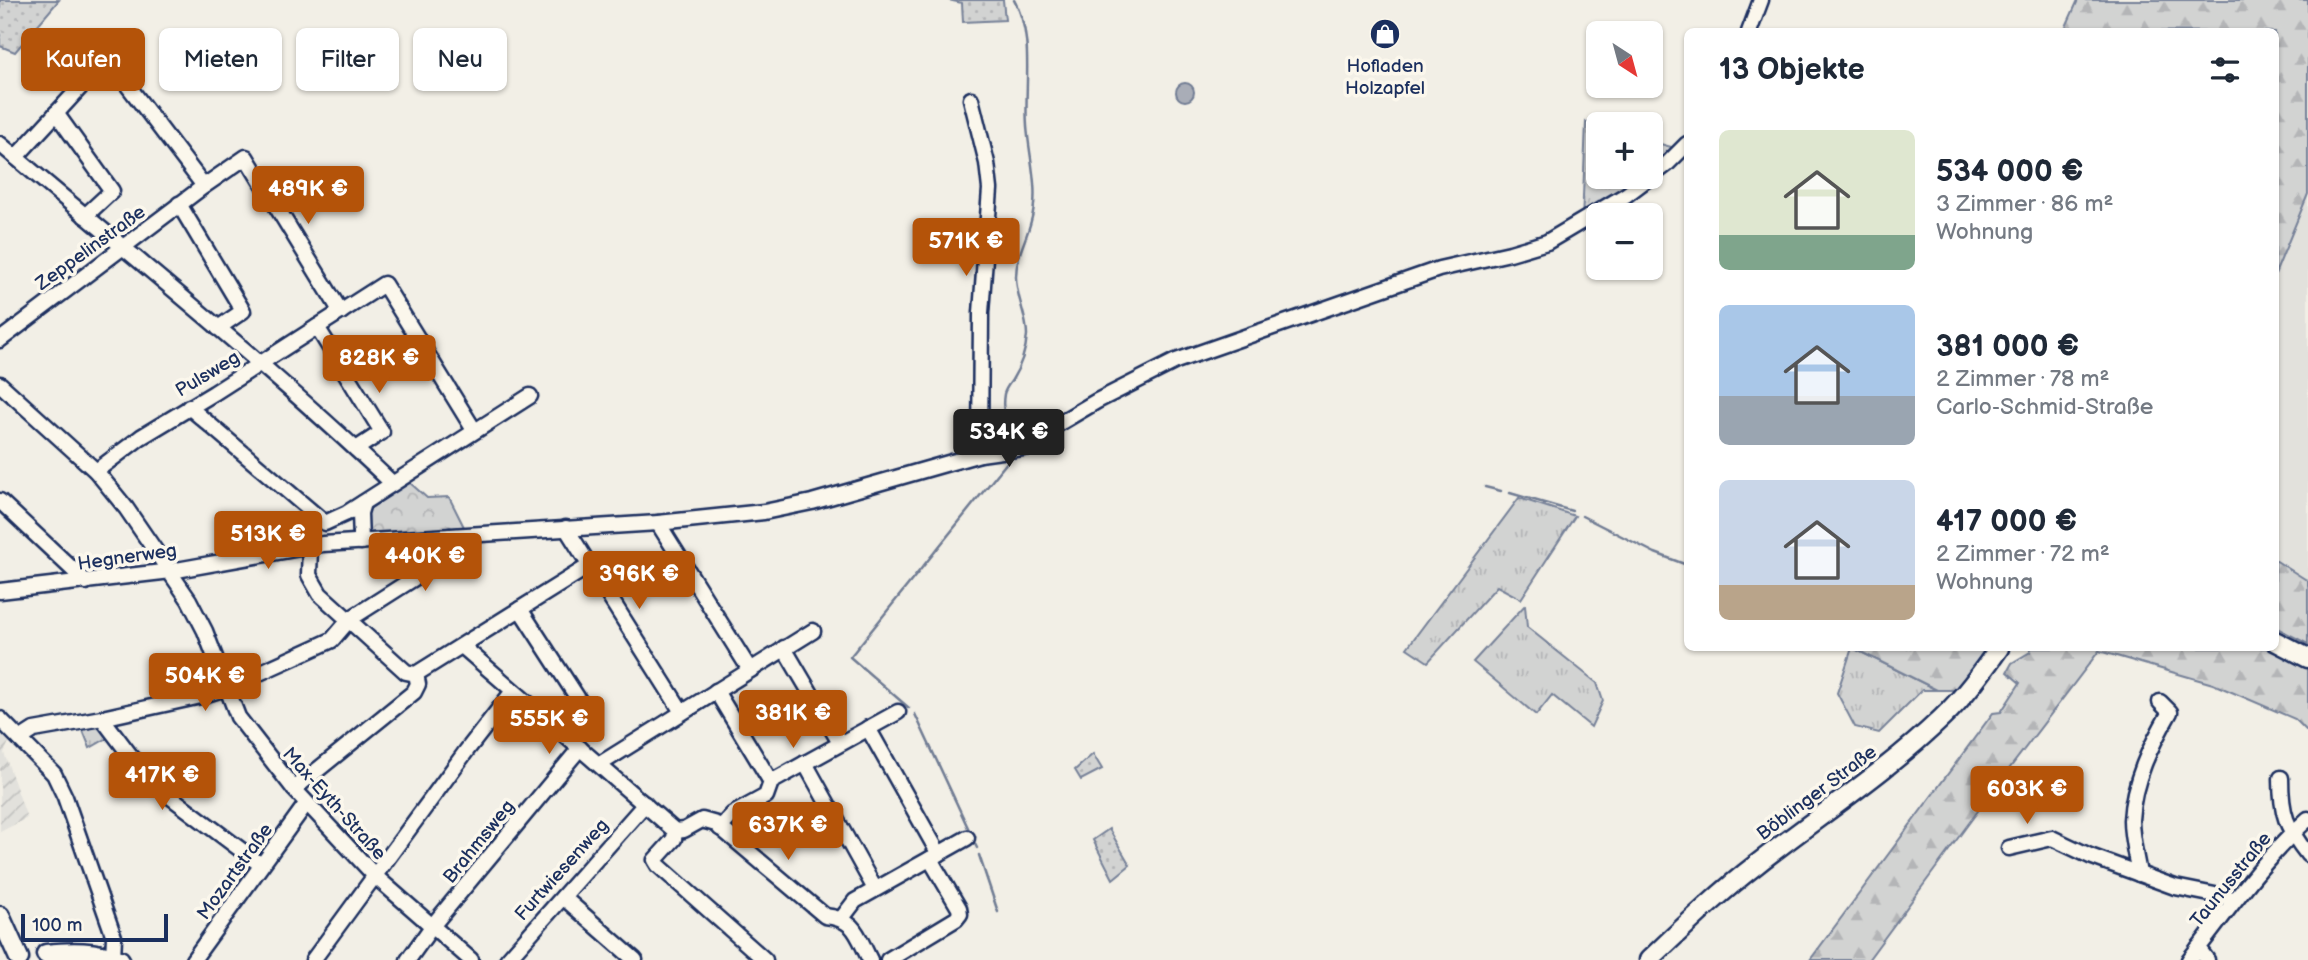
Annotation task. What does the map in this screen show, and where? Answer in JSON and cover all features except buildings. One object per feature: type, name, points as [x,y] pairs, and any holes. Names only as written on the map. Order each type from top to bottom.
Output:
[{"type":"main road","points":[[2279,643],[2308,658]]},
{"type":"main road","name":"Böblinger Straße","points":[[1649,960],[1754,866],[1942,718],[1998,651]]},
{"type":"main road","points":[[2,920],[33,957],[77,951],[116,959]]},
{"type":"main road","points":[[66,960],[87,953]]},
{"type":"street","points":[[1750,28],[1761,0]]},
{"type":"street","points":[[16,157],[76,91]]},
{"type":"street","points":[[132,91],[204,186]]},
{"type":"street","points":[[971,99],[987,163],[990,189],[981,313],[981,454]]},
{"type":"street","points":[[56,113],[112,191],[85,216]]},
{"type":"street","points":[[0,144],[218,328],[392,483]]},
{"type":"street","name":"Hegnerweg","points":[[0,591],[171,571],[323,544],[658,523],[764,512],[812,502],[981,454],[1030,447],[1058,424],[1176,361],[1439,269],[1547,242],[1626,194],[1667,165],[1684,147]]},
{"type":"street","name":"Zeppelinstraße","points":[[0,340],[23,320],[246,157],[341,312]]},
{"type":"street","points":[[179,204],[243,311],[218,328]]},
{"type":"street","name":"Pulsweg","points":[[96,471],[141,437],[384,284],[474,430]]},
{"type":"street","points":[[317,327],[382,432],[356,449]]},
{"type":"street","name":"Max-Eyth-Straße","points":[[0,384],[96,471],[126,508],[171,571],[205,631],[238,717],[306,804],[375,876],[471,960]]},
{"type":"street","points":[[189,407],[293,494],[321,521],[331,522],[530,396]]},
{"type":"street","points":[[0,501],[86,582]]},
{"type":"street","points":[[361,542],[360,513],[363,503]]},
{"type":"street","points":[[658,523],[750,670]]},
{"type":"street","points":[[566,528],[682,712]]},
{"type":"street","points":[[20,739],[34,730],[201,696],[226,688],[332,640],[350,620],[449,556],[450,536]]},
{"type":"street","points":[[310,547],[309,575],[320,594],[406,672],[416,674],[589,566]]},
{"type":"street","points":[[520,609],[586,711],[557,728]]},
{"type":"street","points":[[600,764],[813,631]]},
{"type":"street","points":[[462,646],[675,831],[684,830],[702,820],[720,828],[825,916],[842,918],[852,926],[864,957]]},
{"type":"street","points":[[784,648],[840,743]]},
{"type":"street","points":[[294,789],[414,692],[418,684],[416,674]]},
{"type":"street","points":[[313,960],[513,691]]},
{"type":"street","points":[[716,691],[771,782]]},
{"type":"street","points":[[2139,874],[2131,821],[2133,802],[2153,740],[2170,712],[2160,702]]},
{"type":"street","points":[[720,828],[733,814],[766,796],[771,782],[898,712]]},
{"type":"street","points":[[102,718],[130,755],[168,795],[261,865]]},
{"type":"street","points":[[0,719],[54,774],[65,797],[114,937],[116,959]]},
{"type":"street","points":[[868,728],[934,856],[960,914],[957,919],[888,960]]},
{"type":"street","name":"Brahmsweg","points":[[408,960],[433,925],[580,748]]},
{"type":"street","points":[[805,763],[876,889]]},
{"type":"street","points":[[2281,778],[2281,805],[2292,834]]},
{"type":"street","name":"Mozartstraße","points":[[193,960],[306,804]]},
{"type":"street","name":"Furtwiesenweg","points":[[507,960],[645,804]]},
{"type":"street","name":"Taunusstraße","points":[[2198,956],[2235,899],[2308,819]]},
{"type":"street","points":[[675,831],[674,839],[655,860],[658,865],[765,960]]},
{"type":"street","name":"Taunusstraße","points":[[2292,834],[2308,855]]},
{"type":"street","points":[[842,918],[855,901],[967,838]]},
{"type":"street","points":[[2009,848],[2052,838],[2090,856],[2175,887],[2235,899]]},
{"type":"street","points":[[563,897],[635,960]]},
{"type":"shaded area","points":[[1181,83],[1189,83],[1194,92],[1192,99],[1181,101],[1176,96],[1176,88]]},
{"type":"shaded area","points":[[2308,194],[2308,581],[2279,563],[2279,264]]},
{"type":"shaded area","points":[[0,730],[10,740],[4,753],[27,818],[0,832]]},
{"type":"green space","points":[[0,0],[59,0],[35,28],[21,28],[21,45],[15,52],[0,46]]},
{"type":"green space","points":[[948,0],[1003,0],[1005,20],[963,22],[962,3]]},
{"type":"green space","points":[[2078,0],[2308,0],[2308,194],[2279,264],[2279,28],[2065,28]]},
{"type":"green space","points":[[1586,122],[1586,189],[1633,189],[1612,203],[1586,203],[1586,219],[1582,222]]},
{"type":"green space","points":[[1663,145],[1682,150],[1663,167]]},
{"type":"green space","points":[[409,482],[427,498],[449,497],[464,527],[372,535],[367,529],[368,510]]},
{"type":"green space","points":[[1519,498],[1575,516],[1521,599],[1497,586],[1428,662],[1407,648]]},
{"type":"green space","points":[[2279,563],[2308,581],[2308,644],[2279,629]]},
{"type":"green space","points":[[1525,605],[1527,627],[1597,683],[1603,701],[1591,727],[1552,695],[1536,715],[1473,662]]},
{"type":"green space","points":[[1851,651],[1858,651],[1937,690],[1922,690],[1879,733],[1855,727],[1837,693]]},
{"type":"green space","points":[[1859,651],[1997,651],[1962,696],[1952,690],[1937,690]]},
{"type":"green space","points":[[2099,651],[1868,960],[1810,960],[1993,713],[2001,712],[2020,683],[2007,672],[2012,663],[2030,652]]},
{"type":"green space","points":[[2099,651],[2279,651],[2308,667],[2308,732],[2295,719],[2213,684]]},
{"type":"green space","points":[[101,723],[111,736],[90,748],[82,728]]},
{"type":"green space","points":[[1093,754],[1102,769],[1081,780],[1075,770]]},
{"type":"green space","points":[[1109,829],[1130,865],[1113,879],[1093,840]]},
{"type":"waterway","points":[[1014,0],[1027,45],[1026,111],[1034,198],[1031,221],[1016,269],[1027,335],[1020,364],[1005,390],[1003,400],[1005,420],[1014,445]]},
{"type":"waterway","points":[[909,708],[850,657],[1012,456]]},
{"type":"waterway","points":[[1485,487],[1501,491]]},
{"type":"waterway","points":[[1510,493],[1572,511]]},
{"type":"waterway","points":[[1582,516],[1655,553],[1684,564]]},
{"type":"waterway","points":[[915,714],[970,832]]},
{"type":"waterway","points":[[972,838],[977,848]]},
{"type":"waterway","points":[[979,855],[998,912]]},
{"type":"place","name":"Hofladen Holzapfel","points":[[1385,34]]}]
